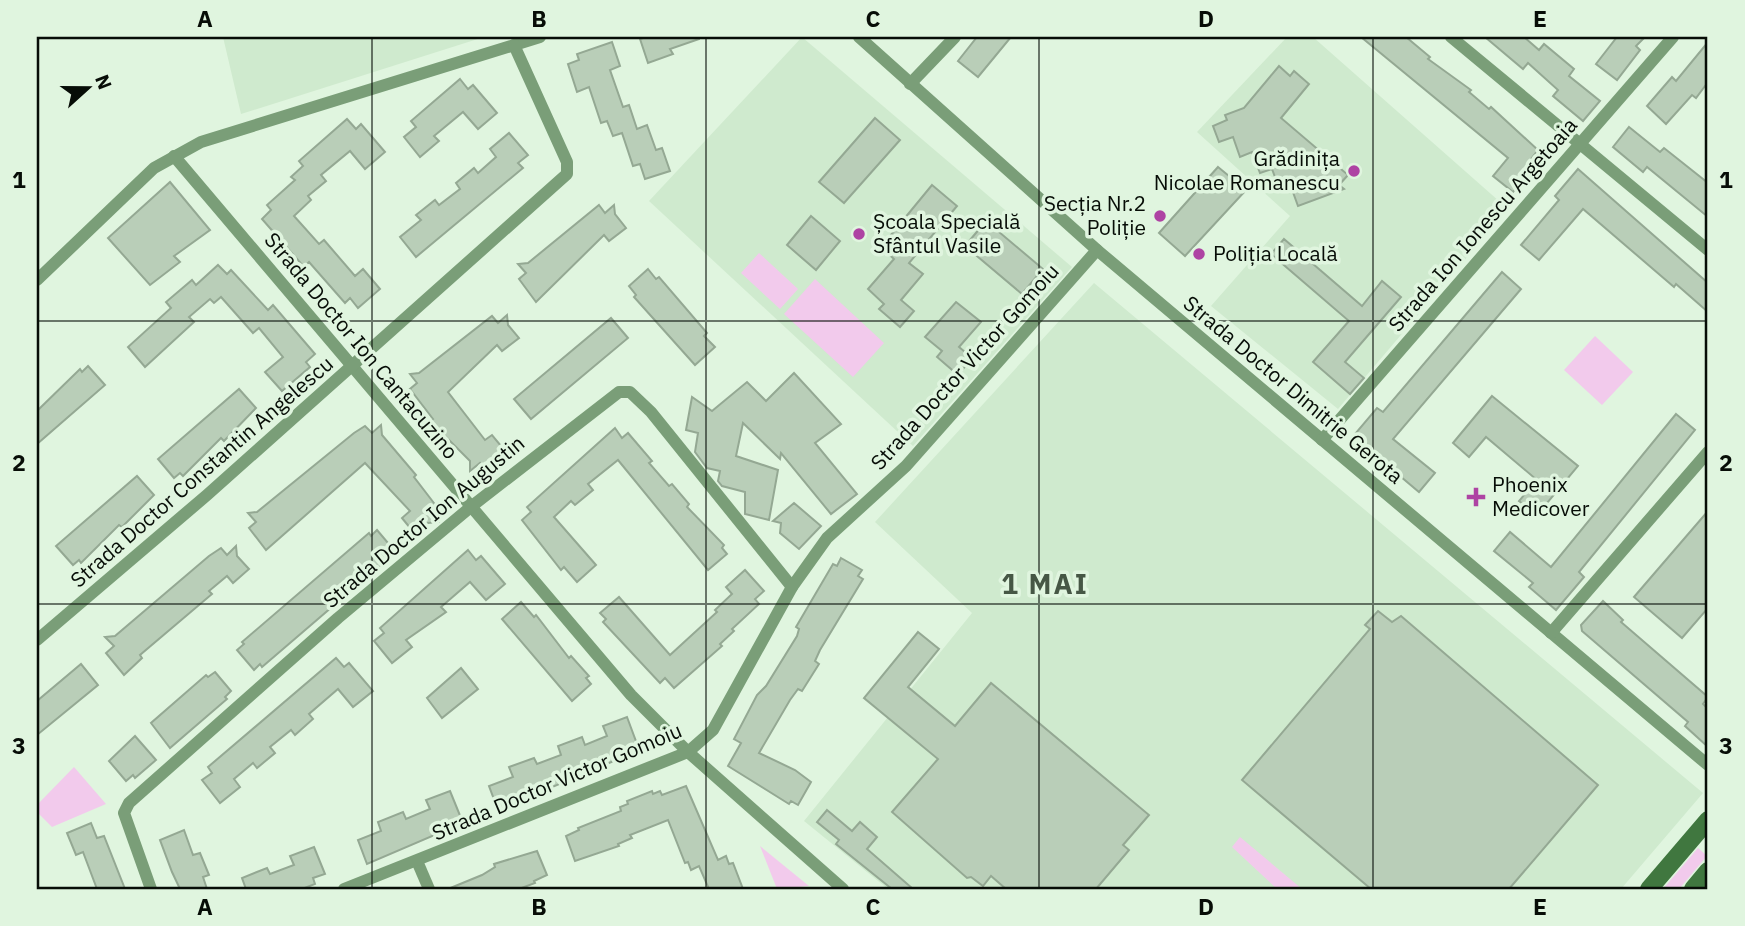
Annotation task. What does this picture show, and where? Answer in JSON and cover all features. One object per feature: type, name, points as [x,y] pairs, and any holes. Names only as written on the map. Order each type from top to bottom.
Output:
[{"type":"main road","points":[[1649,889],[1704,833]]},
{"type":"main road","points":[[1693,889],[1708,871]]},
{"type":"street","points":[[37,280],[154,167],[201,142],[540,37]]},
{"type":"street","name":"Strada Doctor Dimitrie Gerota","points":[[859,37],[1097,250],[1708,765]]},
{"type":"street","points":[[910,84],[955,37]]},
{"type":"street","points":[[1451,37],[1708,250]]},
{"type":"street","name":"Strada Ion Ionescu Argetoaia","points":[[1322,440],[1673,37]]},
{"type":"street","name":"Strada Doctor Constantin Angelescu","points":[[37,640],[352,367],[567,174],[567,162],[513,45]]},
{"type":"street","name":"Strada Doctor Ion Cantacuzino","points":[[174,156],[631,695],[688,752],[838,888]]},
{"type":"street","name":"Strada Doctor Victor Gomoiu","points":[[344,889],[688,752],[713,730],[792,587],[827,538],[906,467],[1097,250]]},
{"type":"street","name":"Strada Doctor Ion Augustin","points":[[150,889],[124,813],[129,803],[327,627],[608,397],[620,392],[630,392],[650,412],[792,587]]},
{"type":"street","points":[[1551,633],[1708,452]]},
{"type":"street","points":[[417,861],[429,889]]},
{"type":"shaded area","points":[[223,37],[484,37],[241,114]]},
{"type":"shaded area","name":"Școala Specială Sfântul Vasile","points":[[802,37],[1072,267],[913,446],[649,201]]},
{"type":"shaded area","points":[[1287,37],[1313,37],[1508,209],[1338,409],[1211,306],[1290,216],[1197,132]]},
{"type":"shaded area","points":[[759,253],[798,289],[780,309],[741,273]]},
{"type":"shaded area","points":[[815,279],[884,343],[853,377],[784,314]]},
{"type":"shaded area","points":[[1094,283],[1703,793],[1621,889],[888,889],[804,821],[972,613],[875,522]]},
{"type":"shaded area","points":[[1595,336],[1633,372],[1602,405],[1564,370]]},
{"type":"shaded area","points":[[74,767],[106,804],[52,827],[37,812],[37,805]]},
{"type":"shaded area","points":[[1240,837],[1302,889],[1277,889],[1232,847]]},
{"type":"shaded area","points":[[760,846],[809,886],[777,889]]},
{"type":"shaded area","points":[[1698,848],[1707,856],[1679,889],[1663,889]]},
{"type":"building","points":[[977,37],[1011,37],[978,77],[958,61]]},
{"type":"building","points":[[1361,37],[1406,37],[1430,57],[1428,59],[1471,90],[1469,92],[1489,109],[1491,107],[1538,150],[1531,159],[1536,163],[1513,192],[1493,176],[1508,158]]},
{"type":"building","points":[[1485,37],[1524,37],[1539,50],[1544,44],[1574,69],[1569,76],[1600,101],[1583,121],[1553,96],[1558,90],[1528,63],[1523,69]]},
{"type":"building","points":[[1617,37],[1645,37],[1636,46],[1640,50],[1617,80],[1596,64]]},
{"type":"building","points":[[640,39],[699,39],[670,49],[673,54],[648,63]]},
{"type":"building","points":[[612,42],[620,66],[610,70],[623,107],[629,105],[637,129],[647,125],[656,150],[662,148],[670,171],[645,179],[640,164],[633,166],[622,133],[613,136],[607,121],[601,123],[589,87],[577,92],[568,64],[579,60],[577,54]]},
{"type":"building","points":[[1708,42],[1708,82],[1696,98],[1692,95],[1666,124],[1647,106],[1672,77],[1676,81]]},
{"type":"building","points":[[1279,66],[1290,76],[1294,71],[1309,84],[1281,118],[1348,175],[1339,185],[1344,189],[1298,206],[1290,184],[1279,188],[1272,169],[1260,173],[1252,152],[1240,157],[1233,137],[1219,142],[1213,126],[1227,120],[1225,115],[1244,108]]},
{"type":"building","points":[[460,79],[468,89],[473,85],[497,113],[478,129],[463,112],[434,136],[439,141],[420,157],[404,137],[416,127],[411,121]]},
{"type":"building","points":[[875,118],[900,140],[844,203],[819,182]]},
{"type":"building","points":[[347,119],[356,129],[361,124],[385,152],[365,169],[350,151],[321,175],[326,181],[308,196],[311,200],[294,216],[319,244],[324,240],[355,276],[363,269],[380,289],[358,308],[350,298],[345,303],[309,262],[304,267],[262,219],[271,210],[267,205],[295,180],[291,177],[303,166],[299,161]]},
{"type":"building","points":[[1629,127],[1660,152],[1664,148],[1708,183],[1708,217],[1647,167],[1643,172],[1613,147]]},
{"type":"building","points":[[509,133],[528,155],[518,163],[523,168],[416,257],[400,237],[421,220],[416,215],[435,200],[439,205],[460,189],[456,183],[474,168],[478,173],[496,157],[490,149]]},
{"type":"building","points":[[1218,167],[1246,190],[1185,256],[1159,233]]},
{"type":"building","points":[[1578,169],[1708,283],[1708,312],[1676,284],[1674,287],[1583,209],[1539,260],[1521,245],[1559,200],[1555,196]]},
{"type":"building","points":[[170,182],[210,230],[174,256],[180,262],[150,285],[108,238]]},
{"type":"building","points":[[932,185],[957,206],[909,263],[923,274],[901,300],[914,311],[900,327],[879,309],[884,304],[868,289],[894,259],[881,247]]},
{"type":"building","points":[[599,205],[605,213],[614,205],[615,214],[626,228],[609,241],[604,235],[536,302],[519,279],[526,273],[518,264],[528,263]]},
{"type":"building","points":[[811,216],[840,241],[816,270],[787,245]]},
{"type":"building","points":[[986,221],[1043,269],[1022,294],[965,246]]},
{"type":"building","points":[[1284,239],[1362,306],[1382,281],[1401,297],[1345,362],[1364,378],[1350,394],[1313,362],[1349,321],[1271,254]]},
{"type":"building","points":[[218,265],[227,274],[231,270],[268,310],[273,305],[315,354],[306,362],[310,367],[282,391],[265,372],[283,357],[259,328],[253,333],[221,297],[214,303],[210,299],[189,317],[194,322],[145,367],[128,347],[171,308],[166,302],[192,280],[196,285]]},
{"type":"building","points":[[648,269],[656,279],[659,277],[707,333],[704,336],[715,347],[695,365],[634,297],[636,295],[629,286]]},
{"type":"building","points":[[1502,272],[1521,289],[1393,439],[1435,473],[1419,492],[1381,460],[1377,464],[1349,441],[1377,408],[1383,412]]},
{"type":"building","points":[[956,302],[981,322],[959,347],[972,358],[958,375],[937,357],[942,351],[925,337]]},
{"type":"building","points":[[507,315],[508,325],[519,338],[502,351],[497,345],[448,392],[485,440],[492,435],[506,452],[486,470],[480,463],[470,471],[470,461],[430,421],[433,419],[410,389],[417,383],[410,374],[419,373],[492,316],[498,323]]},
{"type":"building","points":[[611,318],[628,338],[531,419],[514,399]]},
{"type":"building","points":[[88,366],[105,385],[37,444],[37,411],[80,369],[82,372]]},
{"type":"building","points":[[794,373],[841,424],[815,443],[857,494],[831,514],[781,453],[780,459],[743,423],[736,456],[778,470],[769,520],[745,514],[745,492],[722,486],[718,481],[720,471],[707,468],[695,452],[698,433],[686,430],[692,397],[712,411],[747,382],[766,401]]},
{"type":"building","points":[[239,389],[256,408],[224,441],[221,438],[183,476],[180,473],[174,478],[158,459]]},
{"type":"building","points":[[1492,396],[1578,466],[1537,515],[1519,501],[1537,480],[1486,437],[1469,457],[1453,443]]},
{"type":"building","points":[[1676,414],[1695,430],[1579,572],[1584,577],[1556,610],[1529,587],[1533,583],[1494,551],[1510,532],[1551,567]]},
{"type":"building","points":[[381,425],[382,435],[416,475],[414,477],[437,507],[430,513],[438,522],[428,523],[415,534],[402,518],[410,511],[365,463],[266,550],[249,528],[256,522],[248,513],[257,512],[354,433],[365,426],[372,433]]},
{"type":"building","points":[[615,428],[622,438],[628,433],[652,461],[649,463],[669,486],[672,484],[689,504],[687,507],[724,545],[722,548],[727,554],[708,570],[618,460],[588,484],[593,490],[575,505],[571,501],[554,517],[596,565],[577,582],[564,567],[561,570],[522,520],[531,512],[527,507]]},
{"type":"building","points":[[137,476],[154,495],[81,563],[79,560],[73,565],[56,546]]},
{"type":"building","points":[[794,503],[821,526],[799,549],[780,533],[781,523],[773,521]]},
{"type":"building","points":[[1708,511],[1708,608],[1682,638],[1634,597]]},
{"type":"building","points":[[377,530],[394,550],[387,555],[389,558],[262,667],[260,664],[254,670],[237,650],[244,644],[242,642],[369,533],[371,536]]},
{"type":"building","points":[[236,546],[237,556],[249,569],[233,583],[227,576],[209,591],[212,594],[140,655],[142,658],[124,675],[106,653],[114,646],[105,637],[115,636],[209,556],[221,548],[227,555]]},
{"type":"building","points":[[468,550],[476,560],[481,556],[505,584],[486,600],[470,582],[441,607],[446,612],[406,640],[412,647],[392,663],[374,641],[384,633],[380,628]]},
{"type":"building","points":[[841,558],[862,570],[858,576],[863,579],[820,650],[815,661],[819,664],[802,691],[798,689],[790,700],[759,753],[795,770],[811,782],[798,805],[791,801],[789,804],[728,766],[741,743],[734,739],[757,695],[766,686],[797,636],[799,629],[796,627],[833,564],[837,566]]},
{"type":"building","points":[[745,570],[764,591],[755,599],[759,604],[732,629],[734,631],[720,644],[722,646],[674,688],[665,678],[660,683],[603,622],[606,619],[600,613],[619,597],[670,655],[717,612],[715,610],[732,594],[726,587]]},
{"type":"building","points":[[1603,601],[1623,620],[1621,622],[1708,697],[1703,704],[1708,709],[1708,747],[1685,726],[1688,722],[1582,631],[1581,625]]},
{"type":"building","points":[[521,602],[534,617],[536,615],[569,658],[571,656],[589,676],[586,678],[591,684],[572,701],[502,619]]},
{"type":"building","points":[[1378,611],[1392,622],[1401,616],[1598,785],[1509,889],[1371,889],[1242,780],[1370,629],[1365,625]]},
{"type":"building","points":[[918,632],[939,649],[908,687],[955,726],[991,683],[1149,815],[1123,845],[1129,850],[1096,889],[1006,889],[991,876],[983,886],[971,877],[967,878],[892,812],[938,759],[864,698]]},
{"type":"building","points":[[336,658],[344,667],[349,663],[373,691],[353,707],[338,689],[309,714],[313,719],[295,735],[291,730],[270,747],[275,753],[257,768],[253,763],[234,779],[240,787],[220,803],[202,780],[212,773],[208,767]]},
{"type":"building","points":[[81,664],[98,685],[37,735],[37,701]]},
{"type":"building","points":[[461,668],[478,689],[442,718],[427,698]]},
{"type":"building","points":[[215,672],[231,691],[225,697],[227,699],[170,748],[151,723],[206,675],[208,677]]},
{"type":"building","points":[[627,717],[637,744],[626,748],[628,755],[498,810],[489,786],[513,777],[509,767],[534,758],[537,764],[561,755],[558,746],[582,737],[585,745],[607,736],[603,726]]},
{"type":"building","points":[[135,736],[156,760],[135,778],[133,775],[126,781],[109,761]]},
{"type":"building","points":[[686,786],[718,860],[726,856],[729,864],[733,863],[743,889],[709,889],[699,866],[691,870],[688,862],[685,863],[668,820],[630,835],[632,838],[618,844],[619,846],[575,861],[566,836],[579,830],[578,828],[621,811],[620,807],[628,804],[627,801],[652,791],[653,794],[660,791],[662,795]]},
{"type":"building","points":[[450,791],[461,818],[449,822],[451,828],[367,864],[358,840],[381,831],[378,822],[403,812],[406,819],[430,809],[426,800]]},
{"type":"building","points":[[827,810],[852,831],[860,822],[877,837],[867,849],[913,889],[892,889],[836,844],[839,840],[817,822]]},
{"type":"building","points":[[91,823],[97,838],[104,836],[125,889],[97,889],[83,852],[76,855],[67,833]]},
{"type":"building","points":[[184,830],[193,855],[200,853],[209,875],[203,877],[207,889],[180,889],[172,872],[160,840]]},
{"type":"building","points":[[314,847],[325,874],[313,878],[315,884],[302,889],[246,889],[242,878],[267,868],[270,874],[294,865],[290,856]]},
{"type":"building","points":[[537,851],[547,875],[534,881],[535,883],[519,889],[448,889],[482,875],[495,867],[494,864]]},
{"type":"place","name":"Grădinița Nicolae Romanescu","points":[[1354,171]]},
{"type":"place","name":"Secția Nr.2 Poliție","points":[[1160,216]]},
{"type":"place","name":"Școala Specială Sfântul Vasile","points":[[859,234]]},
{"type":"place","name":"Poliția Locală","points":[[1199,254]]},
{"type":"place","name":"Phoenix Medicover","points":[[1476,497]]},
{"type":"district","name":"1 MAI","points":[[1045,584]]}]
